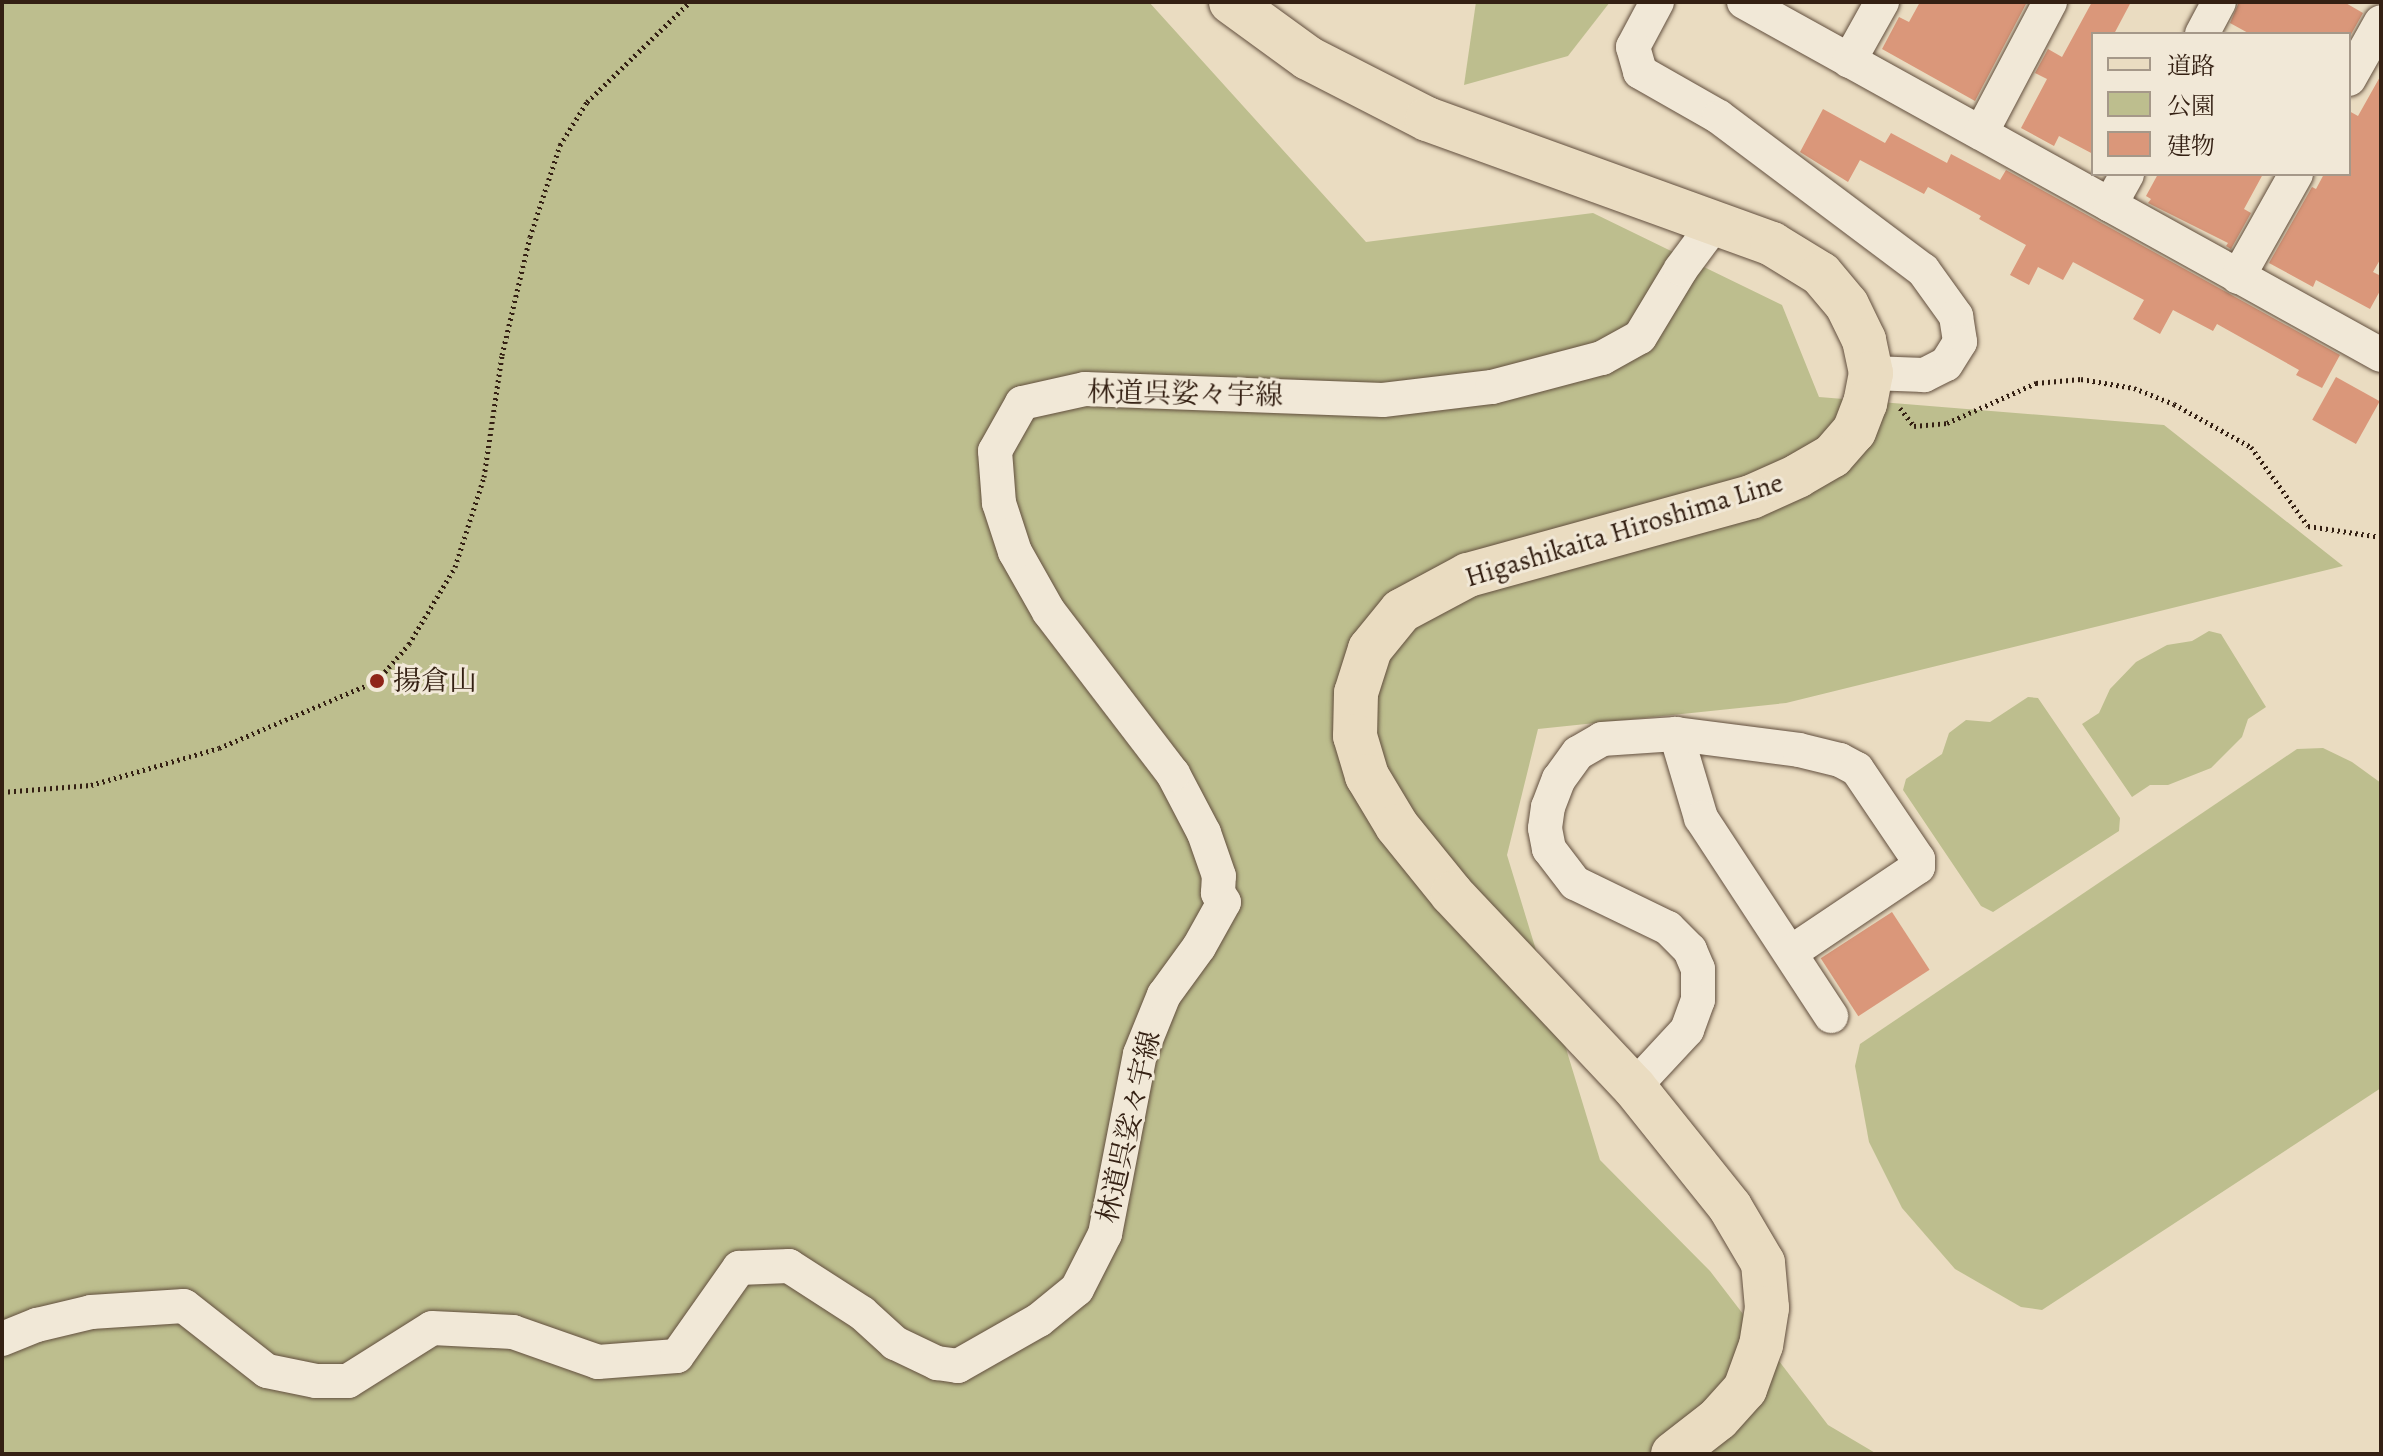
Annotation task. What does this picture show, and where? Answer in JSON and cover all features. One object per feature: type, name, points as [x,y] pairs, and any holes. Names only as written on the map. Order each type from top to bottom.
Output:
[{"type":"main road","name":"Higashikaita Hiroshima Line","points":[[1231,2],[1308,58],[1427,119],[1772,244],[1821,274],[1847,305],[1864,340],[1871,373],[1865,403],[1854,431],[1832,456],[1798,476],[1751,497],[1468,575],[1401,611],[1370,649],[1356,693],[1355,736],[1367,776],[1397,826],[1452,894],[1634,1087],[1730,1207],[1763,1263],[1767,1308],[1761,1345],[1745,1389],[1718,1419],[1673,1454]]},
{"type":"street","points":[[1657,2],[1633,47],[1640,72],[1719,117],[1923,270],[1956,316],[1960,342],[1946,364],[1924,375],[1871,373]]},
{"type":"street","points":[[1744,2],[2238,277],[2377,342]]},
{"type":"street","points":[[1849,61],[1882,2]]},
{"type":"street","points":[[1981,133],[2050,2]]},
{"type":"street","points":[[2203,32],[2219,2]]},
{"type":"street","points":[[2351,75],[2381,22]]},
{"type":"street","points":[[2110,205],[2126,176]]},
{"type":"street","points":[[2238,277],[2295,176]]},
{"type":"street","name":"林道呉娑々宇線","points":[[2,1339],[37,1325],[91,1312],[184,1306],[267,1371],[316,1381],[348,1381],[432,1328],[513,1332],[598,1362],[677,1356],[739,1268],[789,1266],[862,1313],[895,1343],[937,1363],[958,1366],[1039,1320],[1077,1289],[1105,1234],[1140,1054],[1164,995],[1199,947],[1224,902],[1218,893],[1219,876],[1204,833],[1173,774],[1049,612],[1015,552],[999,503],[995,451],[1022,403],[1085,389],[1383,400],[1492,387],[1602,358],[1640,337],[1681,269],[1715,223]]},
{"type":"street","points":[[1634,1087],[1687,1030],[1698,1000],[1698,969],[1690,950],[1668,928],[1575,883],[1549,849],[1545,828],[1548,807],[1559,779],[1578,753],[1602,739],[1676,734],[1799,750],[1840,760],[1857,769],[1918,859],[1918,867],[1790,953]]},
{"type":"street","points":[[1676,734],[1701,818],[1831,1016]]},
{"type":"path","points":[[2,792],[91,785],[219,748],[377,681],[385,672],[409,644],[455,567],[484,477],[502,355],[530,237],[560,145],[587,102],[690,2]]},
{"type":"path","points":[[1871,373],[1914,426],[1947,423],[2036,383],[2081,379],[2134,388],[2174,404],[2251,447],[2308,526],[2381,537]]},
{"type":"green space","points":[[2,2],[1149,2],[1366,242],[1593,213],[1782,305],[1819,397],[2164,425],[2343,566],[1786,703],[1538,729],[1507,855],[1600,1160],[1710,1271],[1828,1425],[1877,1454],[2,1454]]},
{"type":"green space","points":[[1476,2],[1610,2],[1568,56],[1464,85]]},
{"type":"green space","points":[[2209,631],[2221,634],[2266,707],[2248,719],[2242,737],[2211,768],[2168,785],[2150,785],[2132,797],[2082,724],[2099,713],[2110,689],[2136,662],[2167,645],[2192,641]]},
{"type":"green space","points":[[2028,697],[2038,698],[2120,818],[2119,831],[1993,912],[1981,906],[1903,790],[1906,779],[1942,754],[1949,733],[1966,720],[1990,722]]},
{"type":"green space","points":[[2323,748],[2352,762],[2381,783],[2381,1088],[2042,1310],[2021,1307],[1955,1269],[1902,1208],[1869,1142],[1855,1066],[1860,1044],[2297,749]]},
{"type":"building","points":[[1920,2],[2027,2],[1975,101],[1882,49],[1899,17],[1909,22]]},
{"type":"building","points":[[2092,2],[2131,2],[2115,32],[2091,32],[2091,153],[2059,136],[2054,146],[2021,128],[2047,79],[2035,73],[2048,49],[2062,57]]},
{"type":"building","points":[[2239,2],[2344,2],[2363,13],[2351,34],[2351,32],[2246,32],[2230,23]]},
{"type":"building","points":[[2381,75],[2381,258],[2373,272],[2381,276],[2381,289],[2370,309],[2316,280],[2313,287],[2269,263],[2312,187],[2316,189],[2323,176],[2351,176],[2351,112],[2358,116]]},
{"type":"building","points":[[1823,109],[1885,143],[1891,133],[1947,163],[1951,154],[2000,180],[2006,170],[2340,355],[2322,388],[2296,375],[2299,370],[2217,324],[2213,331],[2173,310],[2160,334],[2133,319],[2144,300],[2073,262],[2063,280],[2038,267],[2029,285],[2010,275],[2026,245],[1979,219],[1981,216],[1928,187],[1924,194],[1860,160],[1848,182],[1800,152]]},
{"type":"building","points":[[2157,176],[2262,176],[2244,209],[2251,213],[2231,249],[2226,246],[2228,243],[2148,203],[2151,199],[2146,196]]},
{"type":"building","points":[[2336,377],[2380,401],[2356,444],[2312,420]]},
{"type":"building","points":[[1892,912],[1930,970],[1858,1016],[1821,958]]},
{"type":"place","name":"揚倉山","points":[[377,681]]}]
